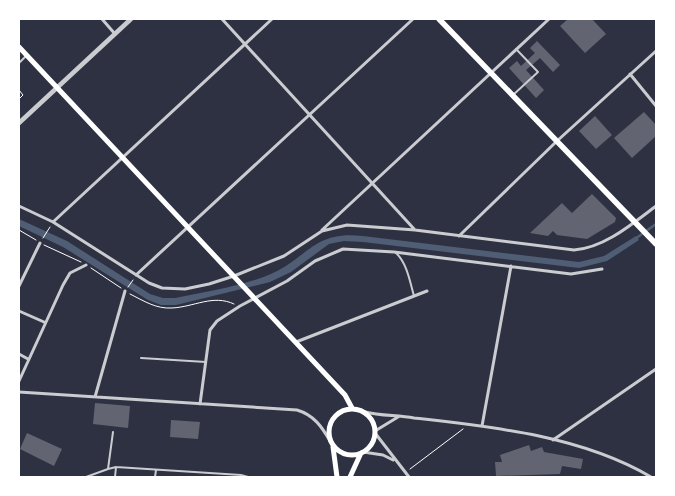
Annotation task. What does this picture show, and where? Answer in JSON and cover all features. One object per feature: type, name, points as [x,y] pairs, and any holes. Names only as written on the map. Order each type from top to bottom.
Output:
[{"type":"main road","points":[[439,19],[656,243]]},
{"type":"main road","points":[[19,47],[345,395],[352,408]]},
{"type":"main road","points":[[337,477],[328,428],[330,422],[339,412],[352,408],[365,412],[372,420],[375,432],[371,444],[362,453],[350,477]]},
{"type":"main road","points":[[332,444],[346,454],[362,453]]},
{"type":"street","points":[[102,19],[115,34]]},
{"type":"street","points":[[19,122],[131,19]]},
{"type":"street","points":[[222,19],[415,230]]},
{"type":"street","points":[[53,222],[272,19]]},
{"type":"street","points":[[136,275],[186,226],[414,19]]},
{"type":"street","points":[[19,206],[53,222],[136,275],[162,288],[185,289],[234,276],[284,256],[322,231],[548,19]]},
{"type":"street","points":[[458,236],[557,141],[656,51]]},
{"type":"street","points":[[630,74],[656,106]]},
{"type":"street","points":[[322,231],[347,225],[415,230],[574,250],[587,249],[635,222],[656,206]]},
{"type":"street","points":[[19,286],[40,243]]},
{"type":"street","points":[[200,404],[210,330],[217,321],[254,298],[287,281],[328,254],[343,249],[394,252],[571,274],[602,268]]},
{"type":"street","points":[[19,381],[44,322],[70,273],[86,265]]},
{"type":"street","points":[[482,426],[511,266]]},
{"type":"street","points":[[95,397],[125,291]]},
{"type":"street","points":[[296,342],[427,291]]},
{"type":"street","points":[[19,311],[44,322]]},
{"type":"street","points":[[19,354],[28,359]]},
{"type":"street","points":[[553,440],[656,369]]},
{"type":"street","points":[[19,392],[297,410],[306,412],[318,423],[332,444]]},
{"type":"street","points":[[365,412],[482,426],[553,440],[612,456],[651,477]]},
{"type":"street","points":[[399,416],[375,432],[409,477]]},
{"type":"street","points":[[362,453],[383,455],[396,462]]},
{"type":"lane","points":[[513,95],[538,72],[516,49]]},
{"type":"lane","points":[[19,63],[27,55]]},
{"type":"lane","points":[[394,252],[401,258],[414,296]]},
{"type":"lane","points":[[141,358],[206,362]]},
{"type":"lane","points":[[108,469],[113,432]]},
{"type":"lane","points":[[115,477],[116,467]]},
{"type":"lane","points":[[86,477],[116,467],[242,475],[248,477]]},
{"type":"lane","points":[[155,477],[156,470]]},
{"type":"path","points":[[19,90],[23,95],[19,98]]},
{"type":"path","points":[[40,243],[53,222]]},
{"type":"path","points":[[19,230],[40,243],[60,250],[125,291],[161,307],[172,308],[202,301],[225,300],[240,306]]},
{"type":"path","points":[[125,291],[136,275]]},
{"type":"path","points":[[406,473],[468,425]]},
{"type":"water","points":[[19,219],[67,241],[150,294],[163,298],[198,294],[255,280],[280,269],[321,242],[332,237],[346,235],[579,262],[604,256],[636,236],[639,240],[607,261],[579,268],[344,241],[329,244],[291,272],[270,282],[176,305],[161,305],[148,300],[63,247],[19,226]]},
{"type":"building","points":[[568,19],[592,19],[606,34],[585,53],[560,26]]},
{"type":"building","points":[[537,41],[560,65],[553,72],[540,58],[526,70],[544,90],[536,98],[509,68],[517,61],[521,66],[535,53],[530,48]]},
{"type":"building","points":[[644,112],[656,125],[656,136],[632,158],[614,138]]},
{"type":"building","points":[[595,116],[612,135],[596,149],[579,131]]},
{"type":"building","points":[[592,194],[616,218],[615,222],[587,239],[557,235],[553,231],[548,236],[530,233],[562,203],[572,213]]},
{"type":"building","points":[[95,403],[130,406],[128,428],[93,424]]},
{"type":"building","points":[[171,420],[200,422],[198,439],[170,437]]},
{"type":"building","points":[[27,433],[62,449],[54,466],[20,449]]},
{"type":"building","points":[[529,445],[531,451],[542,447],[544,452],[583,459],[581,469],[562,466],[560,474],[496,476],[495,462],[502,462],[500,455]]},
{"type":"waterway","points":[[635,239],[656,224]]}]
